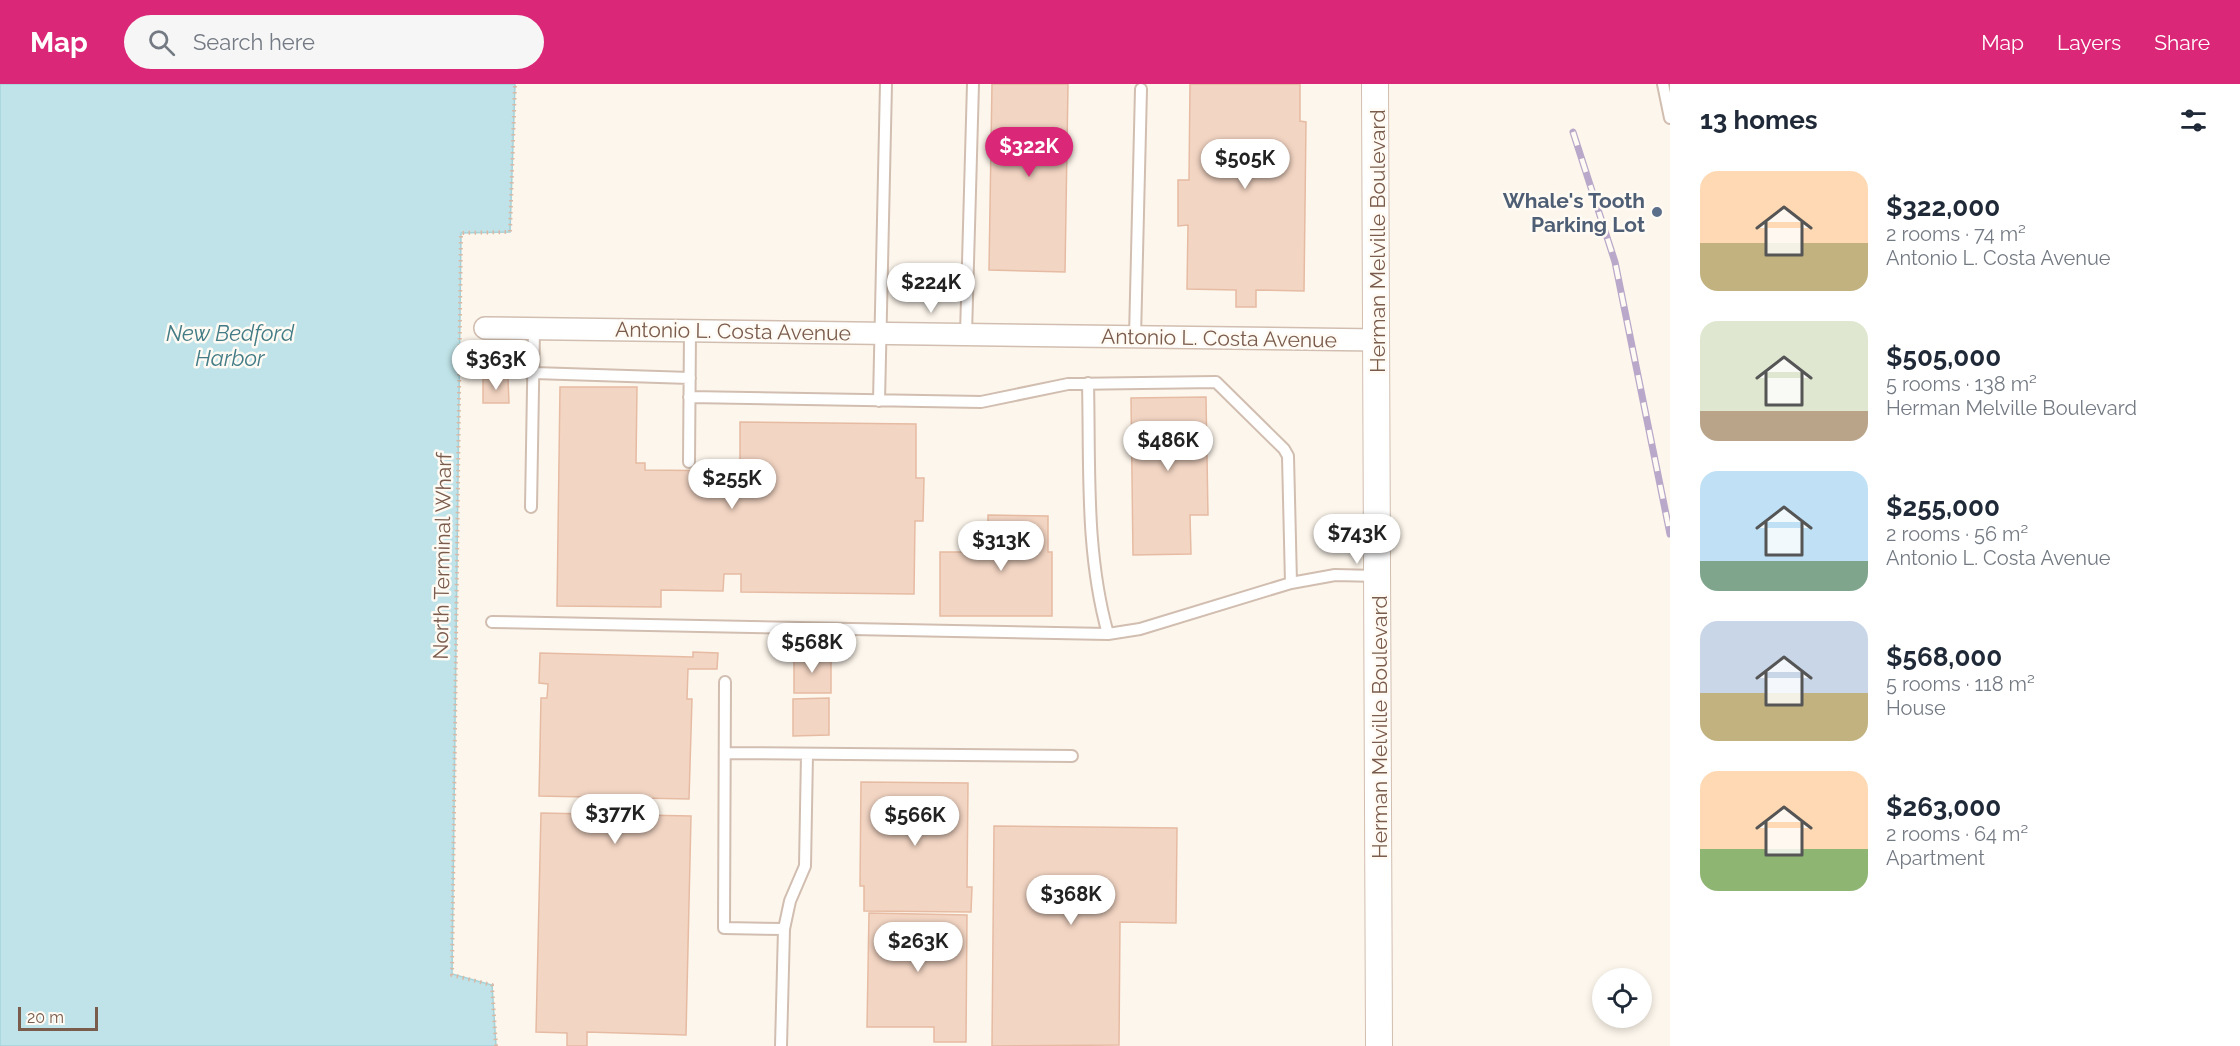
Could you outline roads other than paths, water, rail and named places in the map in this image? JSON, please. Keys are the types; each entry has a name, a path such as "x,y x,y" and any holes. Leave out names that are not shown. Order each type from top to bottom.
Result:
{"street":[{"name":"Herman Melville Boulevard","path":"1375,84 1379,576 1379,1046"},
{"name":"Antonio L. Costa Avenue","path":"485,328 1377,340"}],"lane":[{"path":"879,401 886,84"},
{"path":"966,334 973,84"},
{"path":"1663,84 1670,118"},
{"path":"1135,337 1142,89"},
{"path":"531,507 534,329"},
{"path":"689,462 690,331"},
{"path":"534,373 690,378"},
{"path":"689,398 981,402 1088,383 1208,381 1224,387 1288,456 1291,583"},
{"path":"1088,383 1092,551 1097,589 1108,634"},
{"path":"492,622 1108,634 1140,629 1291,583 1335,575 1379,576"},
{"path":"725,682 724,928 784,929"},
{"path":"725,753 1072,756"},
{"path":"782,1046 784,929 790,901 805,866 807,754"}],"water":[{"name":"New Bedford Harbor","path":"0,84 515,84 510,232 461,233 452,974 492,985 496,1046 0,1046"}],"railway":[{"path":"1573,132 1615,262 1670,534"}],"place":[{"name":"Whale's Tooth Parking Lot","path":"1657,212"}]}
